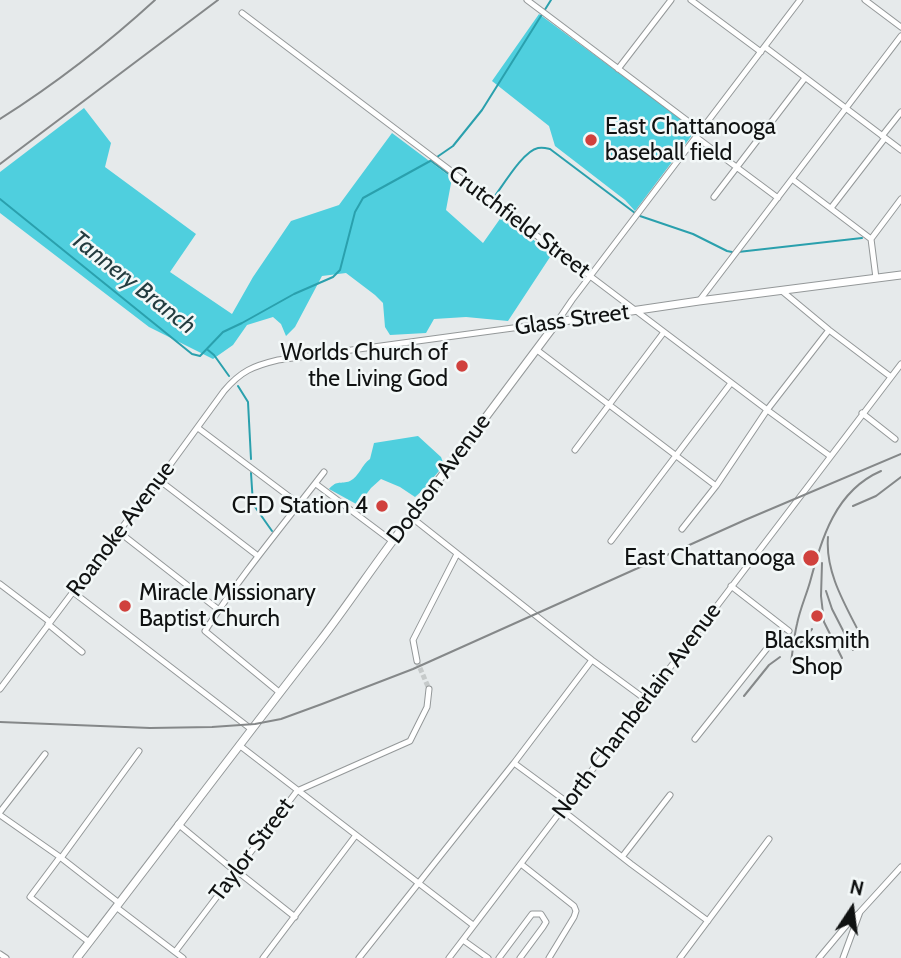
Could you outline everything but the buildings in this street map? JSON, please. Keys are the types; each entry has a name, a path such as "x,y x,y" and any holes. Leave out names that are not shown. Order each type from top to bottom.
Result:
{"main road":[{"name":"Glass Street","path":"557,322 901,275"},
{"name":"Dodson Avenue","path":"77,958 321,639 557,322"}],"street":[{"path":"527,0 618,69 778,198"},
{"path":"618,69 671,0"},
{"path":"691,0 806,78 898,148 901,139"},
{"name":"Dodson Avenue","path":"557,322 800,0"},
{"path":"865,0 901,27"},
{"name":"Crutchfield Street","path":"243,13 830,456"},
{"path":"699,301 901,36"},
{"path":"714,197 806,78"},
{"path":"831,208 901,112"},
{"path":"792,180 871,239"},
{"path":"876,278 871,239 901,199"},
{"path":"782,291 891,377"},
{"name":"Glass Street","path":"244,372 278,360 557,322"},
{"path":"682,529 767,410 830,330"},
{"path":"575,450 664,332"},
{"path":"537,350 716,485"},
{"name":"North Chamberlain Avenue","path":"449,958 901,364"},
{"name":"Roanoke Avenue","path":"0,688 230,385 244,372"},
{"path":"611,541 731,383"},
{"path":"862,413 895,439"},
{"path":"198,428 299,504"},
{"path":"279,692 205,631 258,556 324,472"},
{"path":"159,480 258,556"},
{"path":"316,484 392,541"},
{"path":"411,517 645,699"},
{"path":"119,532 219,610"},
{"path":"417,661 413,640 457,554"},
{"path":"0,584 82,652"},
{"path":"695,739 786,629 731,586"},
{"path":"73,592 251,729"},
{"path":"359,958 592,660"},
{"name":"Taylor Street","path":"175,952 297,791 410,741 427,708 429,690"},
{"path":"239,745 473,925"},
{"path":"89,942 30,897 139,751"},
{"path":"45,754 0,813 183,958"},
{"path":"514,763 567,802"},
{"path":"622,858 670,795"},
{"path":"562,810 708,921"},
{"path":"178,824 295,917"},
{"path":"263,958 356,835"},
{"path":"680,958 769,839"},
{"path":"520,864 574,905 576,911 549,958"},
{"path":"819,958 901,867"},
{"path":"843,958 860,912"},
{"path":"499,958 532,915 541,914 546,922 520,958"},
{"path":"463,940 488,958"},
{"path":"0,954 6,958"}],"shaded area":[{"path":"539,14 696,130 635,211 625,200 555,146 549,126 492,81"},
{"path":"84,108 111,143 105,167 196,234 170,272 232,314 291,221 339,205 392,133 452,178 446,210 483,243 502,216 552,254 508,321 466,317 434,319 426,333 390,335 385,327 383,303 375,295 346,273 322,276 295,327 286,336 281,324 273,317 247,325 233,345 213,359 149,327 0,213 0,172"},
{"path":"418,436 441,457 444,465 415,497 381,479 358,505 329,489 335,484 356,477 370,459 374,443"}],"waterway":[{"name":"Tannery Branch","path":"437,157 453,146 482,110 551,0"},
{"path":"431,161 489,204 525,156 538,148 550,149 635,213"},
{"name":"Tannery Branch","path":"0,199 192,354 200,356 223,332 294,294 333,277 340,270 355,212 363,198 432,160"},
{"path":"640,216 693,234 732,252"},
{"path":"738,252 862,238"},
{"path":"208,350 229,376"},
{"path":"238,386 248,402 251,459"},
{"path":"251,473 253,504 272,531"}],"tunnel":[{"path":"417,661 429,689"}],"railway":[{"path":"0,119 80,63 155,0"},
{"path":"0,164 218,0"},
{"path":"0,722 150,728 212,727 281,719 413,669 745,520 901,454"},
{"path":"791,662 800,613 820,549 833,518 852,491 881,471"},
{"path":"853,506 876,496 901,477"},
{"path":"828,537 833,576 862,638"},
{"path":"822,563 821,596 824,622 842,658"},
{"path":"826,591 853,650"},
{"path":"798,646 812,629"},
{"path":"744,696 769,665 780,657"}],"place":[{"name":"East Chattanooga baseball field","path":"591,140"},
{"name":"Worlds Church of the Living God","path":"462,366"},
{"name":"CFD Station 4","path":"382,506"},
{"name":"East Chattanooga","path":"811,558"},
{"name":"Miracle Missionary Baptist Church","path":"125,606"},
{"name":"Blacksmith Shop","path":"817,616"}]}
